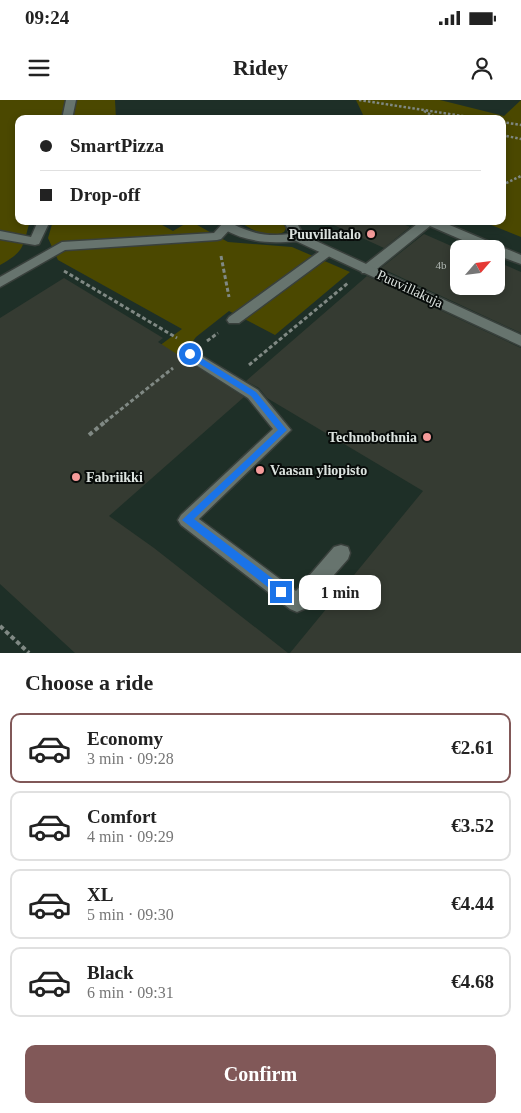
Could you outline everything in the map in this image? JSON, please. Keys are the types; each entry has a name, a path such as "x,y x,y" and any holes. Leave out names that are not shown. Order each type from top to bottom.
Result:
{"street":[{"path":"68,115 71,100"},
{"path":"0,236 35,241 42,225"},
{"path":"0,283 62,246 217,236 225,225"},
{"path":"230,225 247,237 271,240 298,238 292,225"},
{"path":"367,270 424,225"},
{"path":"438,225 474,240"},
{"name":"Puuvillakuja","path":"298,238 521,341"},
{"path":"234,320 327,252"},
{"path":"505,253 521,260"},
{"path":"190,354 254,394 283,430 187,520 297,604 341,553"}],"path":[{"path":"359,100 457,115"},
{"path":"419,109 431,115"},
{"path":"506,123 521,125"},
{"path":"506,136 521,138"},
{"path":"506,183 521,176"},
{"path":"190,354 234,320 217,236"},
{"path":"43,258 178,338"},
{"path":"231,379 353,279 367,270"},
{"path":"89,434 164,374"},
{"path":"0,626 29,653"}],"shaded area":[{"name":"Vaasan yliopisto","path":"0,100 521,100 521,653 0,653"},
{"path":"0,100 115,100 116,115 15,115 15,225 29,225 21,248 14,256 0,265"},
{"path":"356,100 440,100 500,115 363,115"},
{"path":"521,100 521,237 491,225 506,225 505,115"},
{"path":"52,225 162,225 173,231 183,225 197,225 228,242 292,247 350,272 275,335 229,311 196,337 184,353 93,425 73,410 182,329 58,260 48,238"},
{"path":"245,225 284,225 286,228 284,232 272,235"}],"building":[{"name":"Puuvillatalo","path":"334,225 405,225 410,227 384,248"},
{"path":"424,234 450,245 450,295 505,295 505,265 521,272 521,333 381,268"},
{"name":"Technobothnia","path":"367,276 521,348 521,653 290,653 423,491 267,398 259,388 246,381"},
{"name":"Fabriikki","path":"64,278 163,338 158,342 244,397 109,516 154,548 288,653 75,653 0,584 0,318"}],"place":[{"name":"Puuvillatalo","path":"371,234"},
{"name":"Technobothnia","path":"427,437"},
{"name":"Vaasan yliopisto","path":"260,470"},
{"name":"Fabriikki","path":"76,477"}],"route":[{"path":"190,354 254,394 283,430 187,520 281,592"}]}
